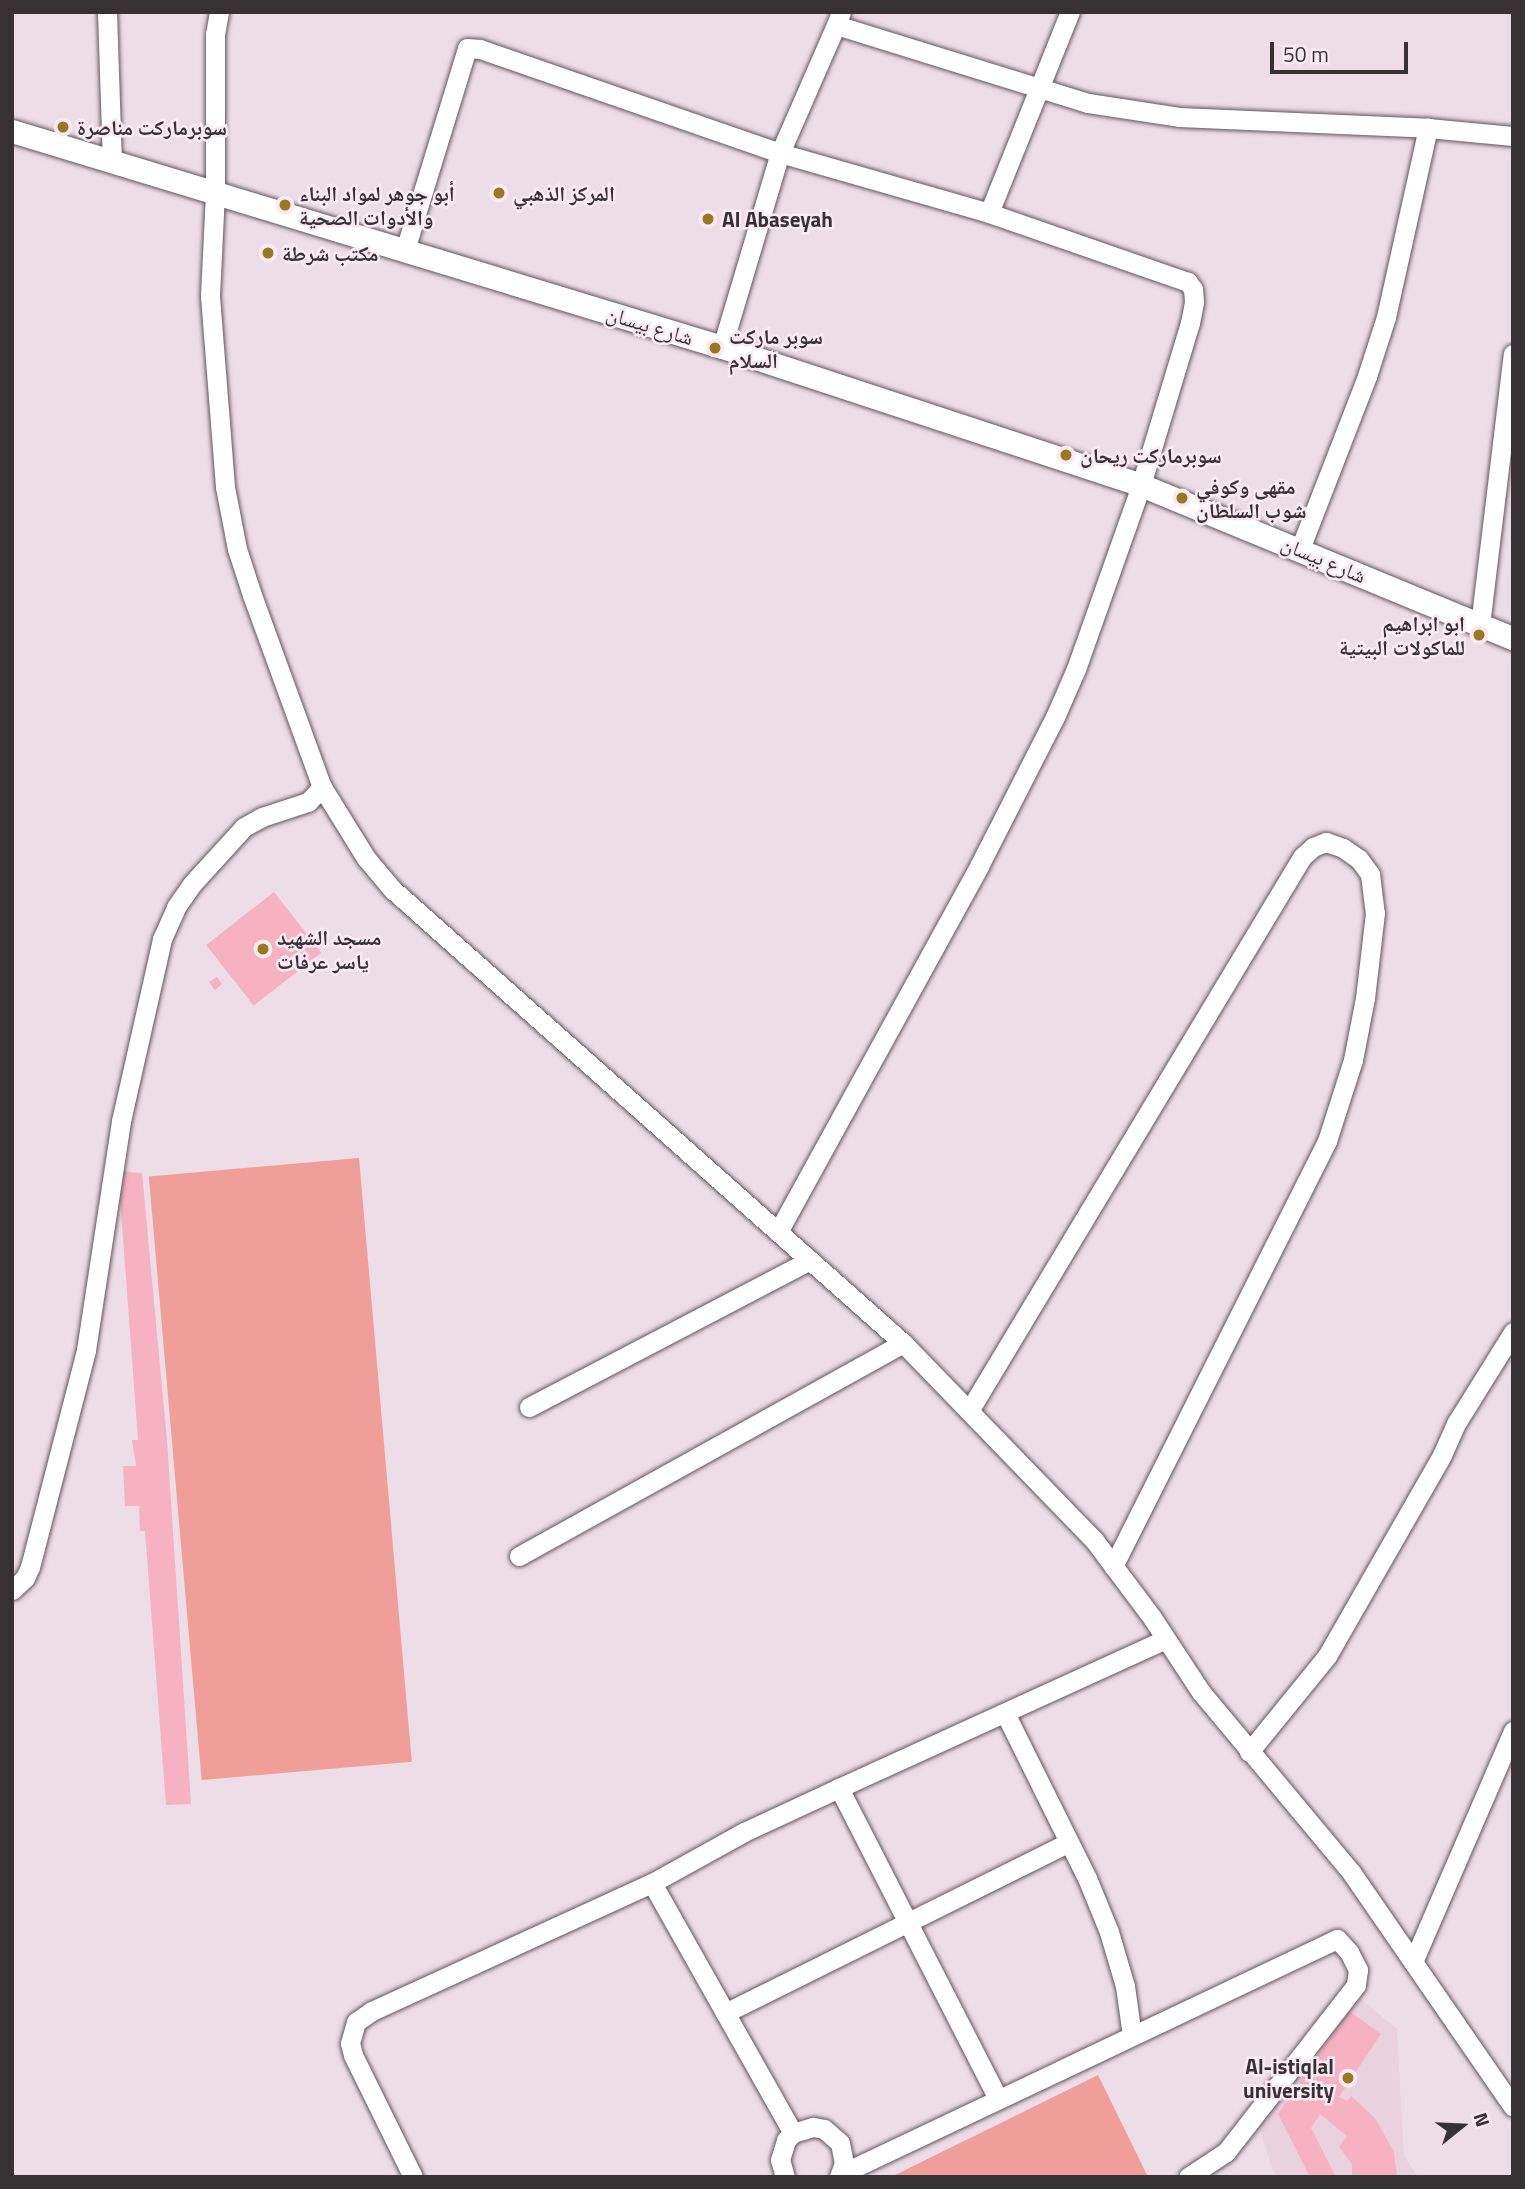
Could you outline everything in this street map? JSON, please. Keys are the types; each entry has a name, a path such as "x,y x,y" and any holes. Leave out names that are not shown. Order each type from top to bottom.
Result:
{"street":[{"path":"107,12 112,161"},
{"path":"219,12 215,34 215,193 210,296 220,442 229,514 252,595 322,787 366,858 392,889 903,1343 1094,1540 1201,1692 1351,1872 1513,2107"},
{"path":"989,213 1070,12"},
{"path":"722,347 780,153 839,19 1088,103 1180,117 1428,128 1513,136"},
{"path":"405,250 467,48 480,49 780,153 989,213 1188,282 1193,289 1190,323 1141,485 1076,669 1055,717 979,866 778,1232"},
{"path":"1300,549 1386,317 1428,128"},
{"name":"شارع بيسان","path":"12,131 722,347 1141,485 1513,638"},
{"path":"1480,625 1513,354"},
{"path":"12,1590 25,1578 30,1567 86,1350 121,1121 162,939 176,907 192,884 244,827 262,817 308,802 322,787"},
{"path":"969,1411 1302,857 1313,847 1326,842 1343,848 1359,859 1370,874 1375,913 1365,998 1349,1072 1327,1141 1113,1566"},
{"path":"529,1407 810,1261"},
{"path":"1249,1752 1327,1656 1442,1455 1457,1422 1513,1332"},
{"path":"519,1556 903,1343"},
{"path":"413,2177 353,2054 350,2043 356,2022 372,2011 652,1883 744,1832 1166,1639"},
{"path":"1005,1713 1069,1842 1117,1954 1125,1986 1132,2036"},
{"path":"1413,1962 1513,1731"},
{"path":"839,1788 998,2099"},
{"path":"725,2013 1069,1842"},
{"path":"652,1883 793,2133"},
{"path":"840,2175 1337,1939 1349,1952 1358,1970 1356,1985 1226,2152 1188,2177"},
{"path":"785,2177 779,2160 781,2150 793,2133 813,2127 832,2134 844,2152 840,2175"}],"shaded area":[{"path":"359,1158 412,1762 202,1780 149,1176"},
{"name":"Al-istiqlal university","path":"1356,1995 1397,2029 1404,2156 1418,2177 1275,2177 1259,2127"},
{"path":"1098,2075 1148,2177 891,2177"}],"building":[{"name":"مسجد الشهيد ياسر عرفات","path":"274,892 321,953 254,1006 206,945"},
{"path":"217,977 222,984 215,990 209,982"},
{"path":"118,1171 142,1173 167,1441 191,1804 166,1805 145,1531 140,1531 139,1506 125,1506 123,1466 136,1466 132,1440 138,1440"},
{"path":"1349,2011 1381,2034 1339,2097 1348,2101 1351,2096 1375,2118 1394,2152 1397,2177 1352,2177 1352,2164 1339,2147 1347,2136 1320,2114 1311,2128 1336,2177 1310,2177 1278,2114"}],"place":[{"name":"سوبرماركت مناصرة","path":"63,127"},
{"name":"المركز الذهبي","path":"499,193"},
{"name":"أبو جوهر لمواد البناء والأدوات الصحية","path":"285,205"},
{"name":"Al Abaseyah","path":"708,219"},
{"name":"مكتب شرطة","path":"268,253"},
{"name":"سوبر ماركت السلام","path":"715,348"},
{"name":"سوبرماركت ريحان","path":"1066,455"},
{"name":"مقهى وكوفي شوب السلطان","path":"1182,498"},
{"name":"ابو ابراهيم للماكولات البيتية","path":"1479,635"},
{"name":"مسجد الشهيد ياسر عرفات","path":"263,949"},
{"name":"Al-istiqlal university","path":"1348,2078"}]}
